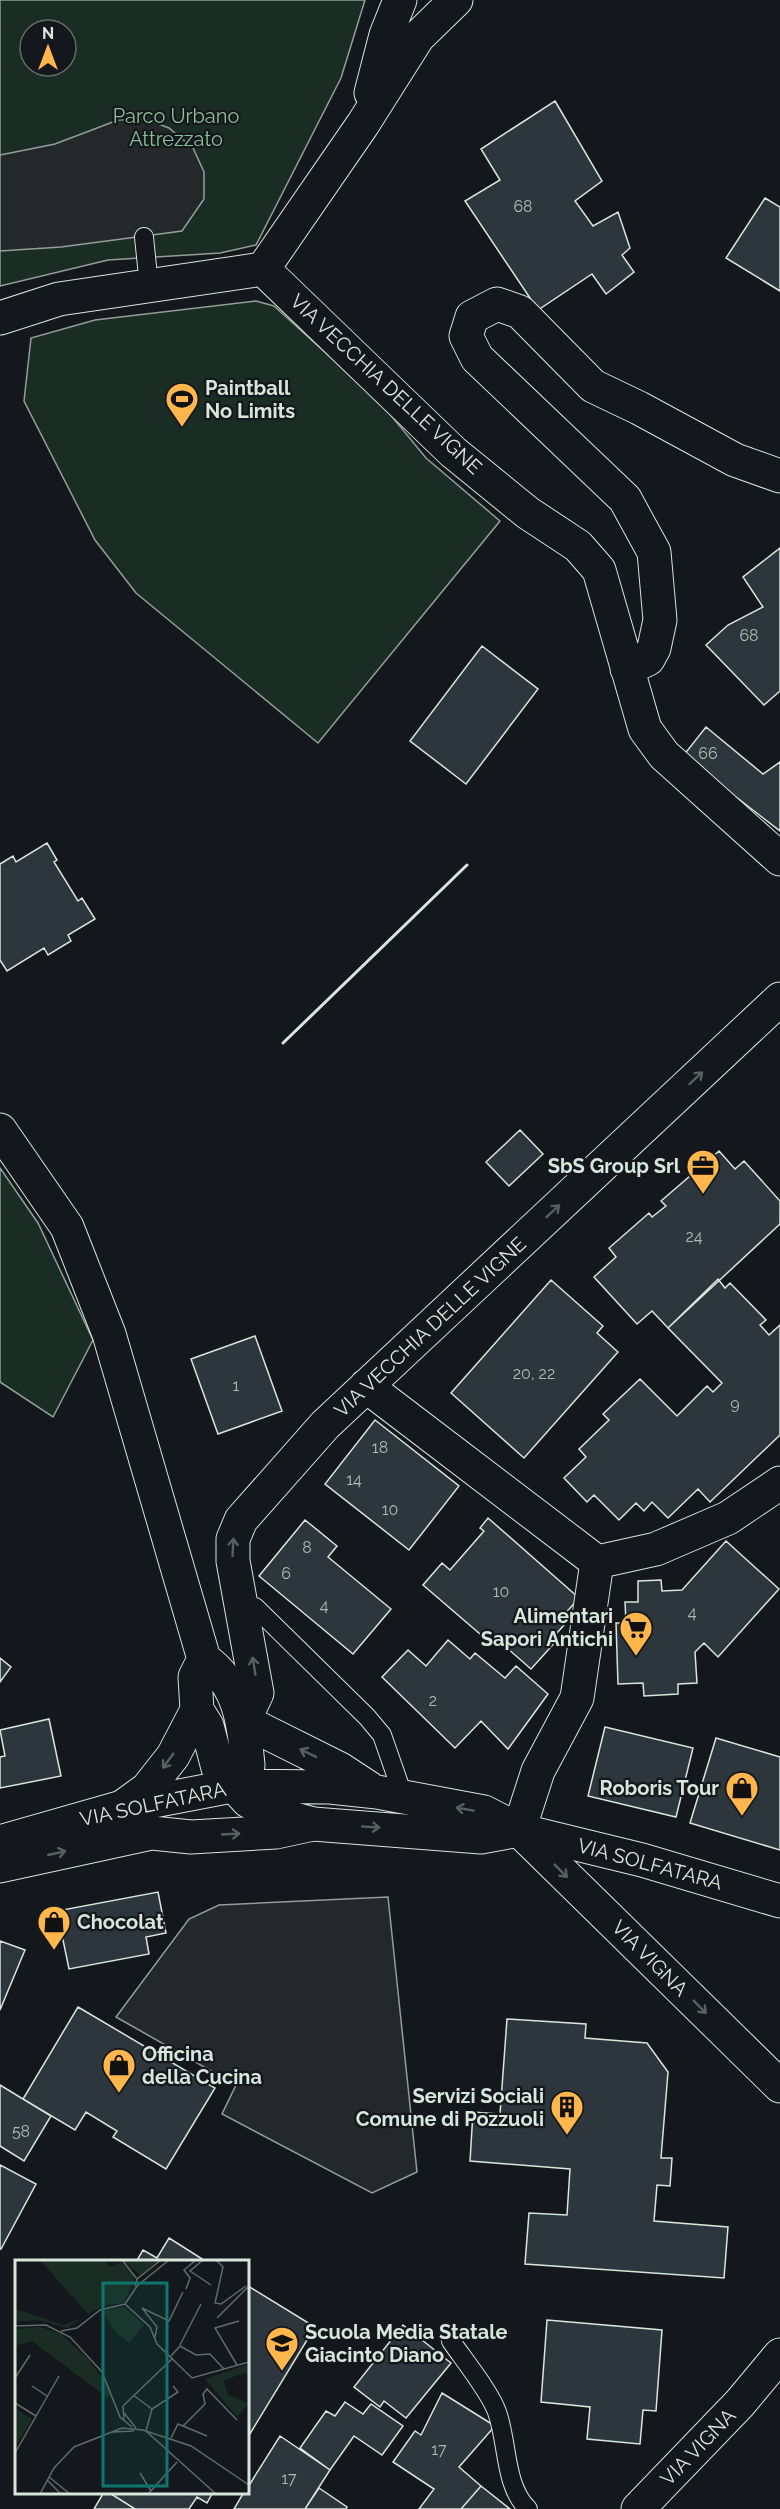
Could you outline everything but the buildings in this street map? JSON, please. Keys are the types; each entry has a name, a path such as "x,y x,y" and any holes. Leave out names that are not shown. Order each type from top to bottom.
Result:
{"street":[{"path":"363,124 386,35 400,0"},
{"path":"0,318 59,299 263,269 363,124 418,37 456,0"},
{"name":"VIA VECCHIA DELLE VIGNE","path":"263,269 453,452 528,513 578,546 599,570 645,729 664,755 780,859"},
{"path":"627,669 648,659 654,648 660,620 654,552 625,499 477,358 466,336 472,317 497,304 520,312 593,386 735,460 780,476"},
{"name":"VIA VECCHIA DELLE VIGNE","path":"244,1721 257,1693 233,1561 233,1539 241,1520 325,1425 780,999"},
{"path":"0,1130 67,1227 109,1334 204,1659 220,1671 244,1721 248,1765 220,1801 190,1821 152,1833"},
{"path":"366,1386 597,1562 656,1549 728,1518 780,1483"},
{"path":"519,1830 538,1771 577,1698 597,1562"},
{"path":"204,1659 195,1677 197,1710 207,1726 218,1768 248,1801 264,1809 313,1824"},
{"path":"122,1807 147,1789 173,1756 197,1710"},
{"path":"244,1721 391,1795"},
{"name":"VIA SOLFATARA","path":"0,1842 122,1807 232,1786 330,1787 391,1795 484,1812 519,1830 642,1860 780,1901"},
{"name":"VIA SOLFATARA","path":"0,1866 152,1833 191,1837 276,1832 313,1824 481,1837 519,1830"},
{"name":"VIA VIGNA","path":"519,1830 780,2086"},
{"name":"VIA VIGNA","path":"638,2509 740,2403 780,2355"}],"lane":[{"path":"144,237 149,286"},
{"path":"241,1604 255,1607 367,1717 382,1736 391,1795"},
{"path":"451,2341 497,2410 514,2485 521,2503 528,2509"}],"green space":[{"name":"Parco Urbano Attrezzato","path":"0,0 365,0 341,78 256,245 220,253 108,260 0,286"},
{"path":"256,301 274,306 380,402 426,458 500,521 318,743 136,593 95,540 24,401 31,338 95,320"},
{"path":"0,1168 38,1223 93,1340 53,1417 0,1382"}],"shaded area":[{"path":"145,119 169,128 193,148 204,172 204,199 182,231 61,247 0,251 0,155 55,144 118,120"},
{"path":"388,1897 417,2172 372,2193 222,2114 236,2085 116,2017 189,1919 219,1905"}],"wall":[{"path":"283,1043 467,865"}],"place":[{"name":"Paintball No Limits","path":"182,428"},
{"name":"SbS Group Srl","path":"703,1195"},
{"name":"Alimentari Sapori Antichi","path":"636,1657"},
{"name":"Roboris Tour","path":"742,1817"},
{"name":"Chocolat","path":"54,1951"},
{"name":"Officina della Cucina","path":"119,2094"},
{"name":"Servizi Sociali Comune di Pozzuoli","path":"567,2136"},
{"name":"Scuola Media Statale Giacinto Diano","path":"282,2372"}]}
